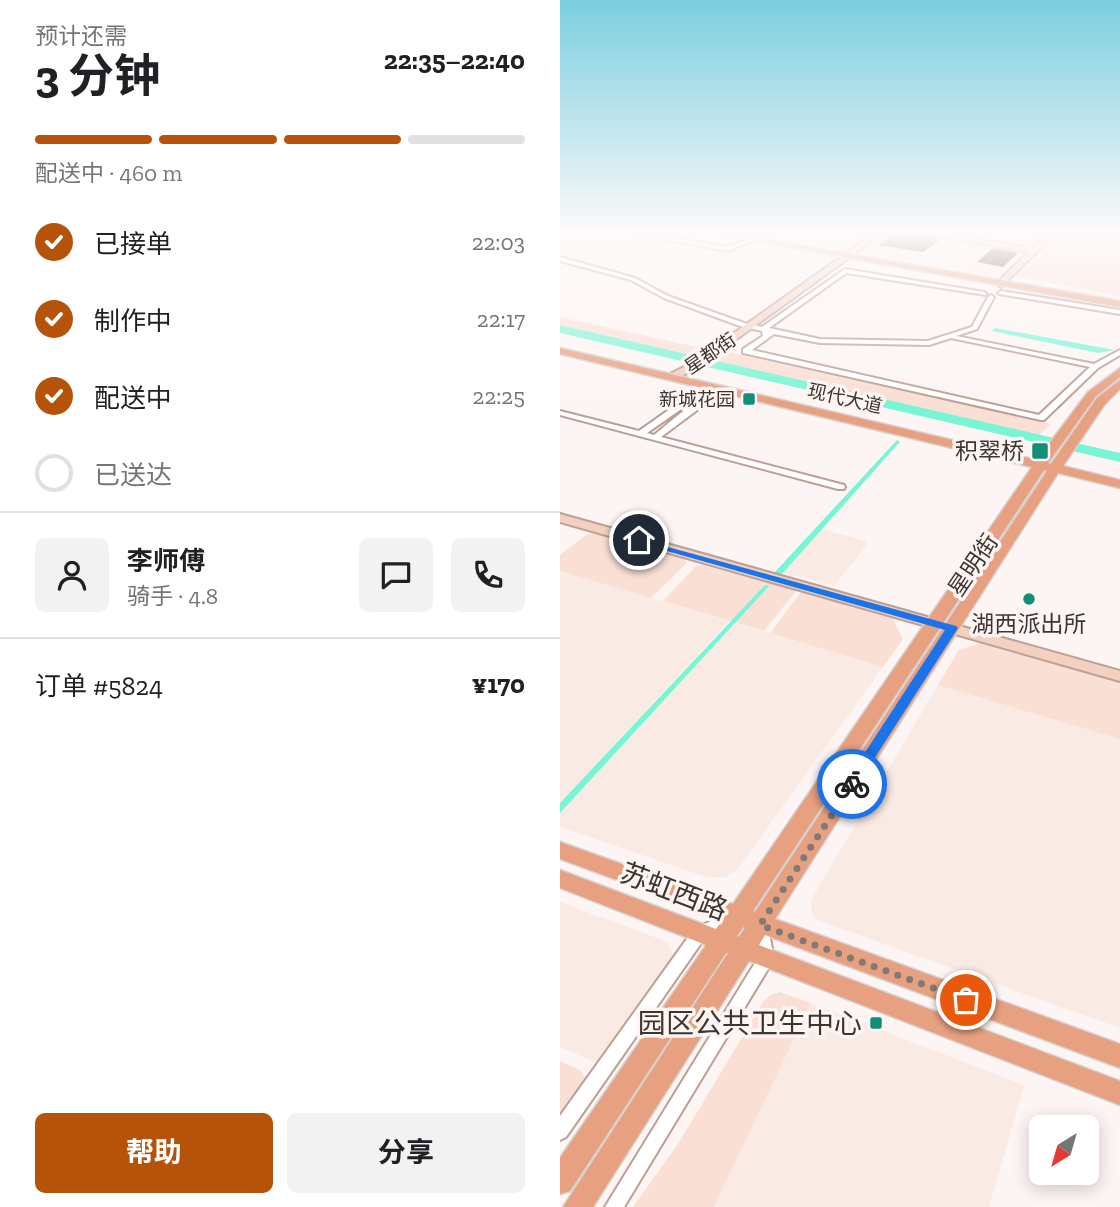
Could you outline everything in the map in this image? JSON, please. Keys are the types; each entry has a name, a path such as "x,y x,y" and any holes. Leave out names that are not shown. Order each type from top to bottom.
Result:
{"main road":[{"name":"星都街","path":"689,366 796,290"},
{"path":"1019,290 1120,302"},
{"name":"现代大道","path":"560,342 689,366 1057,454 1120,474"},
{"name":"现代大道","path":"560,351 689,366"},
{"name":"星明街","path":"577,1207 755,954 760,925 943,626 1057,454 1088,397 1120,370"},
{"name":"星明街","path":"1057,454 1101,401 1120,383"},
{"name":"现代大道","path":"1057,454 1120,484"},
{"path":"560,518 1120,676"},
{"name":"星明街","path":"560,1181 709,937 735,916 943,626"},
{"name":"苏虹西路","path":"560,850 1120,1056"},
{"name":"苏虹西路","path":"560,879 1120,1093"}],"street":[{"path":"654,290 767,333 872,345 929,344 976,327 984,304 997,290"},
{"path":"821,290 767,333 746,351 747,353 1041,418 1095,366 1120,352"},
{"path":"1011,290 1120,312"},
{"path":"953,337 1095,366"},
{"path":"641,434 694,396 695,387"},
{"path":"655,438 705,400 722,394"},
{"path":"560,413 841,487"},
{"path":"560,1131 709,937"},
{"path":"614,1207 755,954"}],"shaded area":[{"path":"1091,290 1120,290 1120,296"},
{"path":"560,317 697,347 687,354 560,325"},
{"path":"560,325 1120,453 1120,462 560,333"},
{"path":"995,328 1115,350 1098,353 992,331"},
{"path":"728,352 1051,424 1039,435 715,361"},
{"path":"897,440 900,442 782,574 774,573"},
{"path":"822,529 865,541 867,545 834,586 782,572"},
{"path":"594,533 683,558 687,563 651,598 560,571 560,555 586,535"},
{"path":"703,565 796,591 764,631 663,601 696,566"},
{"path":"560,571 729,621 560,803"},
{"path":"765,585 769,586 560,813 560,803"},
{"path":"801,592 893,619 903,639 883,667 770,633"},
{"path":"735,623 883,667 737,870 725,877 706,877 560,827 560,813"},
{"path":"980,643 1120,680 1120,739 938,685 959,650"},
{"path":"938,685 1120,739 1120,1028 817,920 812,914 811,900"},
{"path":"560,902 668,942 673,956 599,1064 560,1047"},
{"path":"780,992 811,1003 714,1207 633,1207 680,1141 763,1002 770,995"},
{"path":"811,1003 1024,1085 989,1207 714,1207"},
{"path":"560,1061 580,1070 586,1079 560,1120"}],"way so far":[{"path":"852,784 760,925 966,1000"}],"place":[{"name":"新城花园","path":"749,399"},
{"name":"积翠桥","path":"1040,451"},
{"name":"湖西派出所","path":"1029,599"},
{"name":"园区公共卫生中心","path":"876,1023"}],"route":[{"path":"639,540 952,628 852,784"}]}
